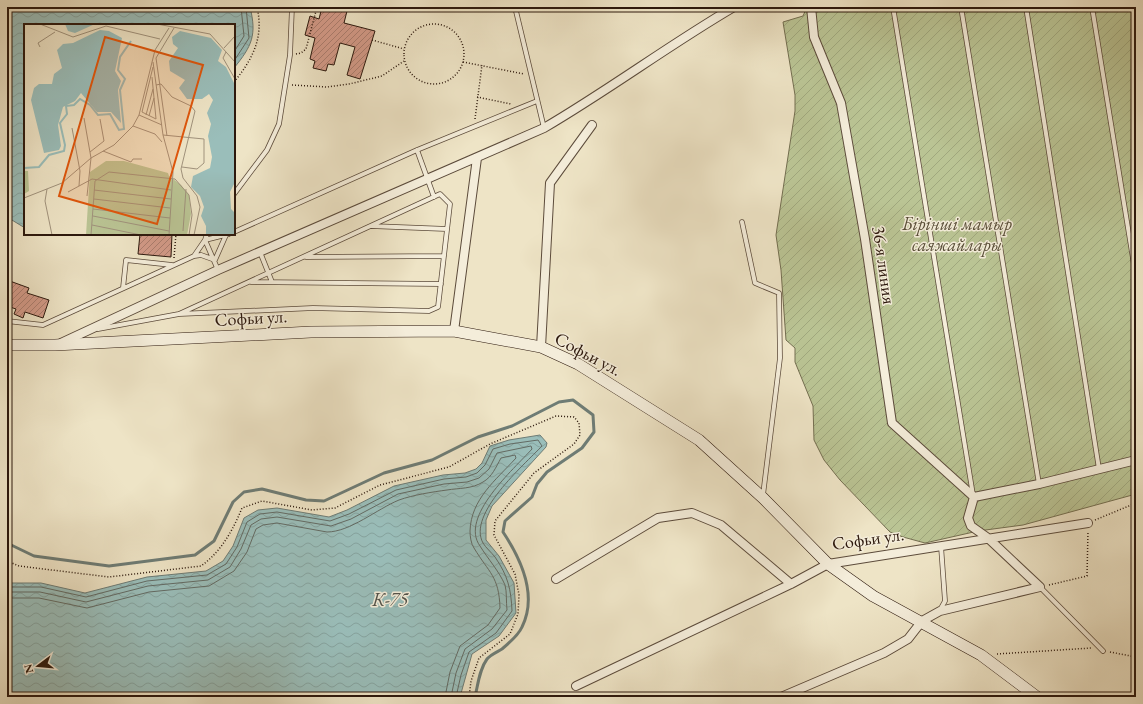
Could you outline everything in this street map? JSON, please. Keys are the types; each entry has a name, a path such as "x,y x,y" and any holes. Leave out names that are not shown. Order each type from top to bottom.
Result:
{"street":[{"path":"55,345 218,270 544,128 693,31 734,7"},
{"name":"36-я линия","path":"811,7 814,37 841,103 865,239 892,423 974,497"},
{"path":"541,347 550,183 592,125"},
{"path":"454,331 477,158"},
{"name":"Софьи ул.","path":"7,345 55,345 311,332 454,331 541,347 578,364 699,440 763,498 828,564 1088,522"},
{"path":"1040,587 988,538 970,526 968,518 974,497 1039,484 1136,460"},
{"path":"556,579 658,518 692,513 721,525 791,584"},
{"path":"576,686 791,584 828,564 873,596 922,621 981,655 1037,697"},
{"path":"781,697 884,653 908,639 922,621 940,612 1040,587"}],"lane":[{"path":"235,193 273,140 279,124 290,54 292,7"},
{"path":"515,7 544,128"},
{"path":"893,7 974,497"},
{"path":"961,7 1039,484"},
{"path":"1026,7 1099,468"},
{"path":"1092,7 1136,277"},
{"path":"235,232 417,150 537,101"},
{"path":"417,150 434,196"},
{"path":"90,330 180,314 313,308 429,311 438,307 450,204 440,194 434,196 180,314"},
{"path":"742,222 755,283 778,293 780,358 763,498"},
{"path":"371,226 447,229"},
{"path":"194,256 207,235"},
{"path":"205,240 228,235"},
{"path":"215,260 228,235"},
{"path":"205,240 215,260 218,270"},
{"path":"260,252 272,282"},
{"path":"7,321 43,325 194,256 201,255 215,260"},
{"path":"304,257 444,256"},
{"path":"123,288 126,260 173,265"},
{"path":"250,282 441,284"},
{"path":"940,612 945,601 941,546"},
{"path":"1040,587 1103,651"}],"path":[{"path":"235,80 259,40 260,30 257,7"},
{"path":"290,54 301,53 306,49 317,7"},
{"path":"440,24 453,31 462,42 464,52 463,62 459,72 452,79 442,83 432,85 413,77 404,61 404,49 407,39 421,26 440,24"},
{"path":"372,40 404,49"},
{"path":"286,85 327,87 349,84 382,76 404,61"},
{"path":"463,62 532,75"},
{"path":"474,128 482,66"},
{"path":"478,97 522,107"},
{"path":"173,265 176,235"},
{"path":"7,562 27,567 109,577 202,566 214,557 236,523 242,508 262,501 312,510 335,508 380,486 449,467 490,444 556,416 574,417 580,423 580,435 574,444 534,473 495,521 494,535 516,574 519,595 518,614 510,634 479,658 471,681 469,697"},
{"path":"1040,587 1087,576 1088,522 1136,503"},
{"path":"981,655 1091,648 1136,658"}],"green space":[{"name":"Бірінші мамыр саяжайлары","path":"807,7 1136,7 1136,494 1023,525 978,531 925,543 890,532 840,480 824,460 814,440 813,406 795,362 795,348 786,340 781,270 776,235 795,111 795,95 783,22 803,16"}],"water":[{"path":"7,7 250,7 253,33 249,46 235,67 235,24 24,24 24,227 7,217"},
{"name":"К-75","path":"540,435 547,443 546,447 492,506 486,520 486,540 499,556 514,583 516,613 499,636 472,654 460,697 7,697 7,583 41,583 85,593 147,577 206,571 223,561 233,546 244,518 258,510 277,508 329,517 347,510 394,486 443,475 465,473 476,469 482,463 490,446 509,440"}],"building":[{"path":"322,7 348,7 344,23 375,31 360,79 347,75 355,47 340,43 334,65 328,64 326,71 313,68 315,61 310,59 315,38 305,35 310,16 319,19"},
{"path":"140,235 172,235 171,257 138,254"},
{"path":"7,280 29,288 27,293 49,300 43,318 25,312 23,318 14,314 16,309 7,306"}],"waterway":[{"path":"7,543 34,556 109,566 195,555 214,541 233,502 244,492 262,489 306,500 324,501 384,473 432,460 478,437 512,426 559,402 573,400 593,415 594,432 582,448 547,472 537,484 532,497 505,521 503,532 521,565 528,590 527,615 521,630 516,636 484,663 480,673 475,697"}]}
